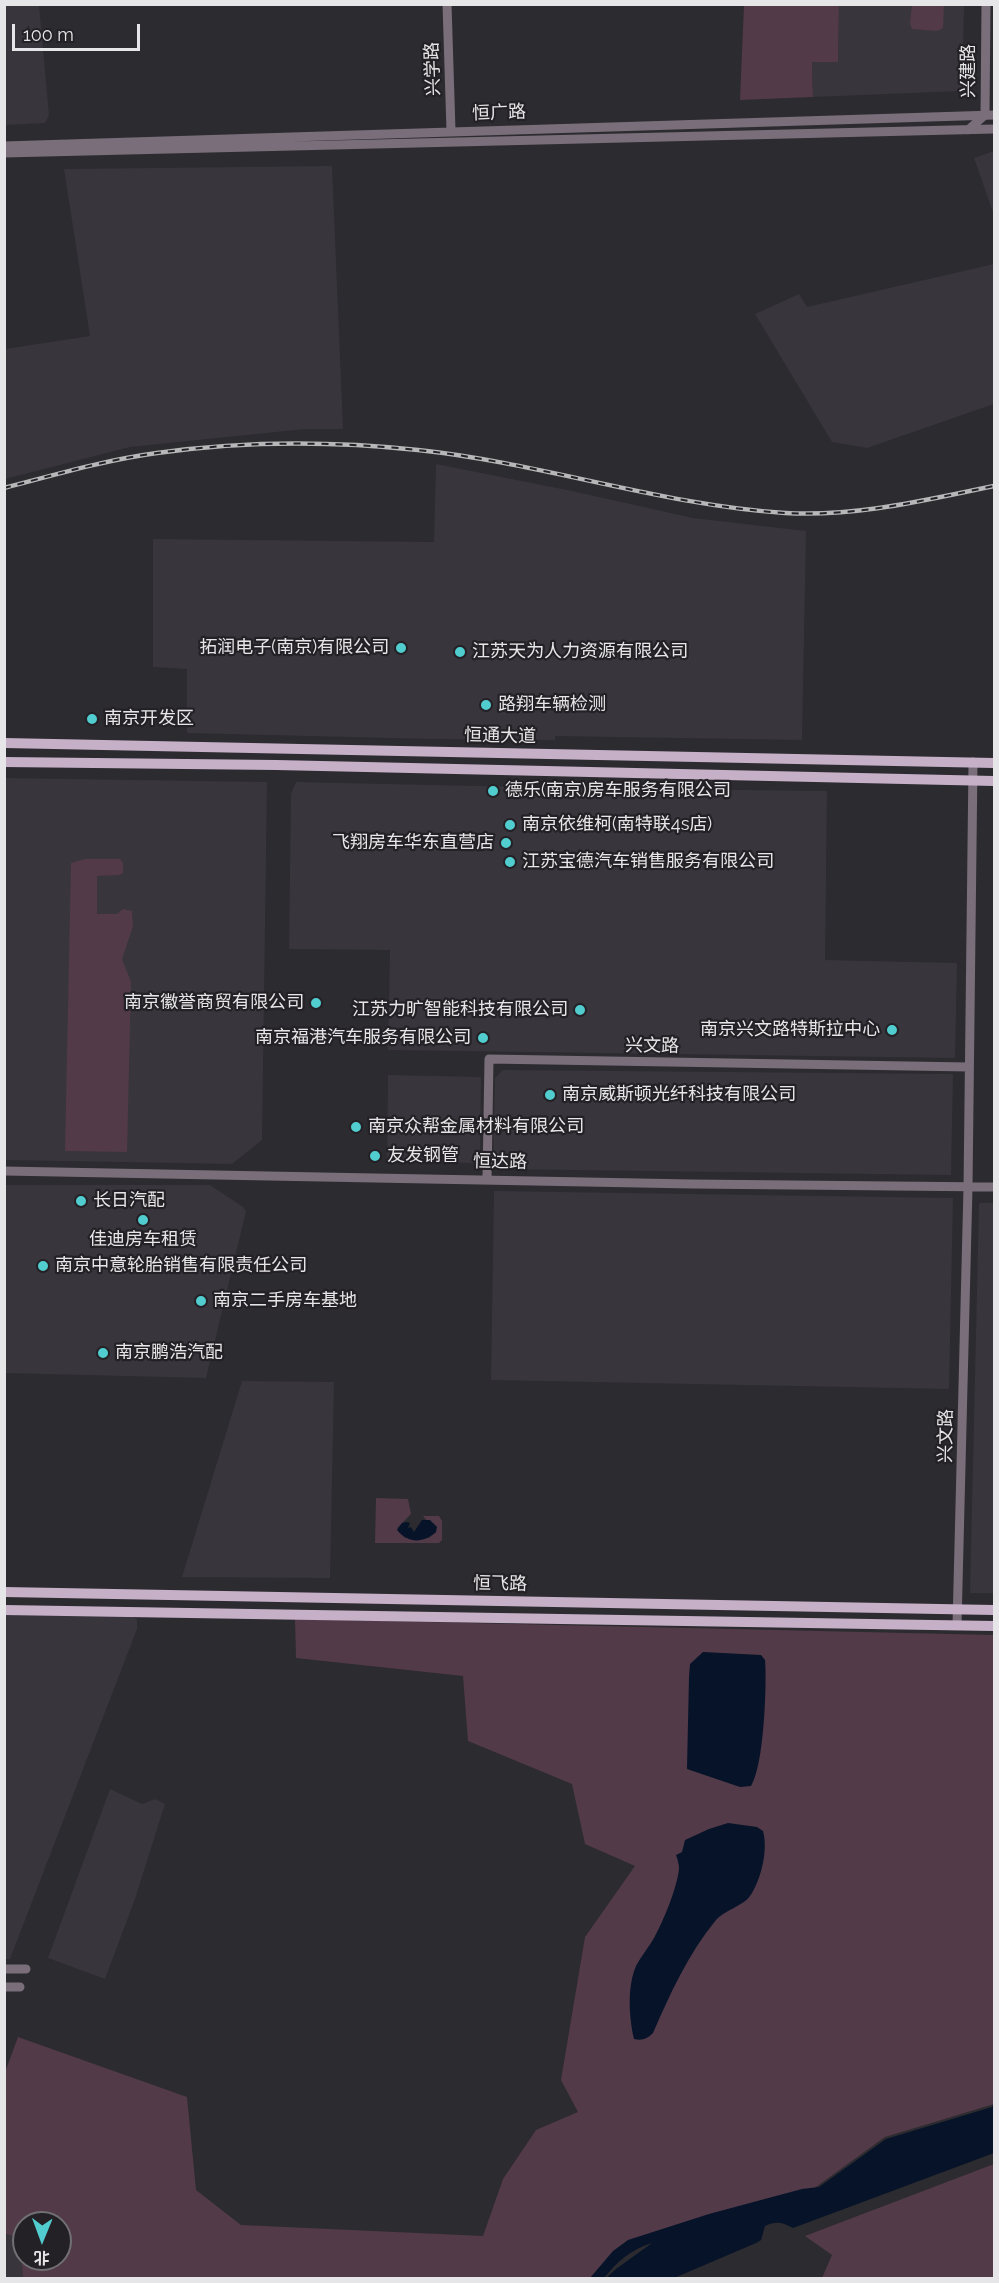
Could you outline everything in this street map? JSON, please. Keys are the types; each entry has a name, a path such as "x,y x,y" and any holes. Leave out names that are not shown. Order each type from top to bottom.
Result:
{"main road":[{"name":"恒通大道","path":"4,743 994,763"},
{"name":"恒通大道","path":"4,762 276,765 994,781"},
{"name":"恒飞路","path":"4,1592 994,1610"},
{"name":"恒飞路","path":"4,1610 994,1626"}],"street":[{"name":"兴学路","path":"447,4 452,131"},
{"name":"兴建路","path":"968,130 990,115 986,4"},
{"name":"恒广路","path":"4,146 990,115"},
{"name":"恒广路","path":"4,153 994,129"},
{"name":"兴文路","path":"957,1625 968,1187 973,762"},
{"name":"兴文路","path":"487,1179 489,1059 969,1067"},
{"name":"恒达路","path":"4,1171 692,1184 994,1187"},
{"path":"4,1969 26,1969"},
{"path":"4,1986 20,1987"}],"shaded area":[{"path":"4,5 39,5 49,115 45,123 5,125"},
{"path":"744,5 839,5 838,62 812,62 813,97 740,100"},
{"path":"839,5 964,5 962,91 813,97 812,62 838,62"},
{"path":"912,5 944,5 943,28 937,31 912,29 910,23"},
{"path":"994,151 994,215 974,158"},
{"path":"332,166 343,429 305,429 130,447 5,479 5,349 90,336 64,169"},
{"path":"994,264 994,404 867,448 832,442 755,314 799,294 807,307"},
{"path":"436,464 693,518 806,531 802,740 555,736 555,740 432,739 187,733 187,669 153,667 153,539 434,542"},
{"path":"4,778 267,782 262,1140 232,1164 5,1160"},
{"path":"296,782 827,791 825,960 957,963 955,1058 388,1050 390,950 289,949 291,794"},
{"path":"85,859 120,859 123,863 123,873 119,875 97,876 97,914 117,914 123,909 132,911 133,926 122,959 131,982 127,1152 65,1151 71,863"},
{"path":"503,1070 953,1074 951,1175 498,1169 493,1161 495,1078"},
{"path":"388,1075 481,1077 480,1155 476,1163 387,1162"},
{"path":"5,1185 210,1185 243,1207 246,1211 206,1378 5,1373"},
{"path":"494,1191 953,1198 949,1389 491,1380"},
{"path":"979,1203 994,1203 994,1593 970,1593"},
{"path":"242,1381 334,1382 330,1578 182,1577"},
{"path":"376,1498 408,1499 411,1514 397,1528 405,1538 429,1538 436,1532 423,1516 439,1516 442,1521 442,1540 439,1543 375,1543"},
{"path":"5,1614 129,1616 137,1619 137,1629 10,1959 5,1959"},
{"path":"295,1619 994,1635 994,2104 885,2137 809,2192 624,2247 592,2278 23,2278 22,2271 72,2271 72,2211 12,2211 12,2235 5,2234 4,2075 18,2037 187,2097 196,2190 241,2225 483,2236 503,2179 536,2130 578,2112 561,2080 585,1937 635,1866 585,1844 572,1784 468,1741 463,1676 296,1658"},
{"path":"110,1789 142,1804 155,1799 165,1804 135,1899 105,1979 48,1958"},
{"path":"994,2164 994,2278 822,2278 832,2255 805,2236"},
{"path":"5,2234 12,2235 12,2271 22,2271 23,2278 5,2278"}],"water":[{"path":"422,1520 430,1520 437,1527 436,1532 421,1540 411,1540 397,1530 402,1523 407,1522 410,1523 408,1528 411,1527 414,1532"},
{"path":"703,1652 761,1655 765,1660 762,1744 751,1786 740,1787 687,1769 690,1664"},
{"path":"728,1823 757,1827 763,1831 764,1854 756,1886 749,1897 720,1916 706,1933 680,1975 653,2033 644,2039 634,2039 630,2002 633,1974 658,1931 676,1886 679,1869 676,1855 682,1852 685,1840"},
{"path":"994,2102 994,2153 793,2228 786,2224 769,2224 765,2226 761,2240 756,2243 674,2278 606,2278 652,2243 625,2257 604,2278 590,2278 613,2251 628,2240 709,2214 802,2189 819,2187 886,2139 992,2107"}],"railway":[{"path":"4,488 80,468 138,456 255,444 353,445 418,450 510,464 693,502 785,513 812,514 865,510 994,486"}],"place":[{"name":"拓润电子(南京)有限公司","path":"401,648"},
{"name":"江苏天为人力资源有限公司","path":"460,652"},
{"name":"路翔车辆检测","path":"486,705"},
{"name":"南京开发区","path":"92,719"},
{"name":"德乐(南京)房车服务有限公司","path":"493,791"},
{"name":"南京依维柯(南特联4s店)","path":"510,825"},
{"name":"飞翔房车华东直营店","path":"506,843"},
{"name":"江苏宝德汽车销售服务有限公司","path":"510,862"},
{"name":"南京徽誉商贸有限公司","path":"316,1003"},
{"name":"江苏力旷智能科技有限公司","path":"580,1010"},
{"name":"南京兴文路特斯拉中心","path":"892,1030"},
{"name":"南京福港汽车服务有限公司","path":"483,1038"},
{"name":"南京威斯顿光纤科技有限公司","path":"550,1095"},
{"name":"南京众帮金属材料有限公司","path":"356,1127"},
{"name":"友发钢管","path":"375,1156"},
{"name":"长日汽配","path":"81,1201"},
{"name":"佳迪房车租赁","path":"143,1220"},
{"name":"南京中意轮胎销售有限责任公司","path":"43,1266"},
{"name":"南京二手房车基地","path":"201,1301"},
{"name":"南京鹏浩汽配","path":"103,1353"}]}
